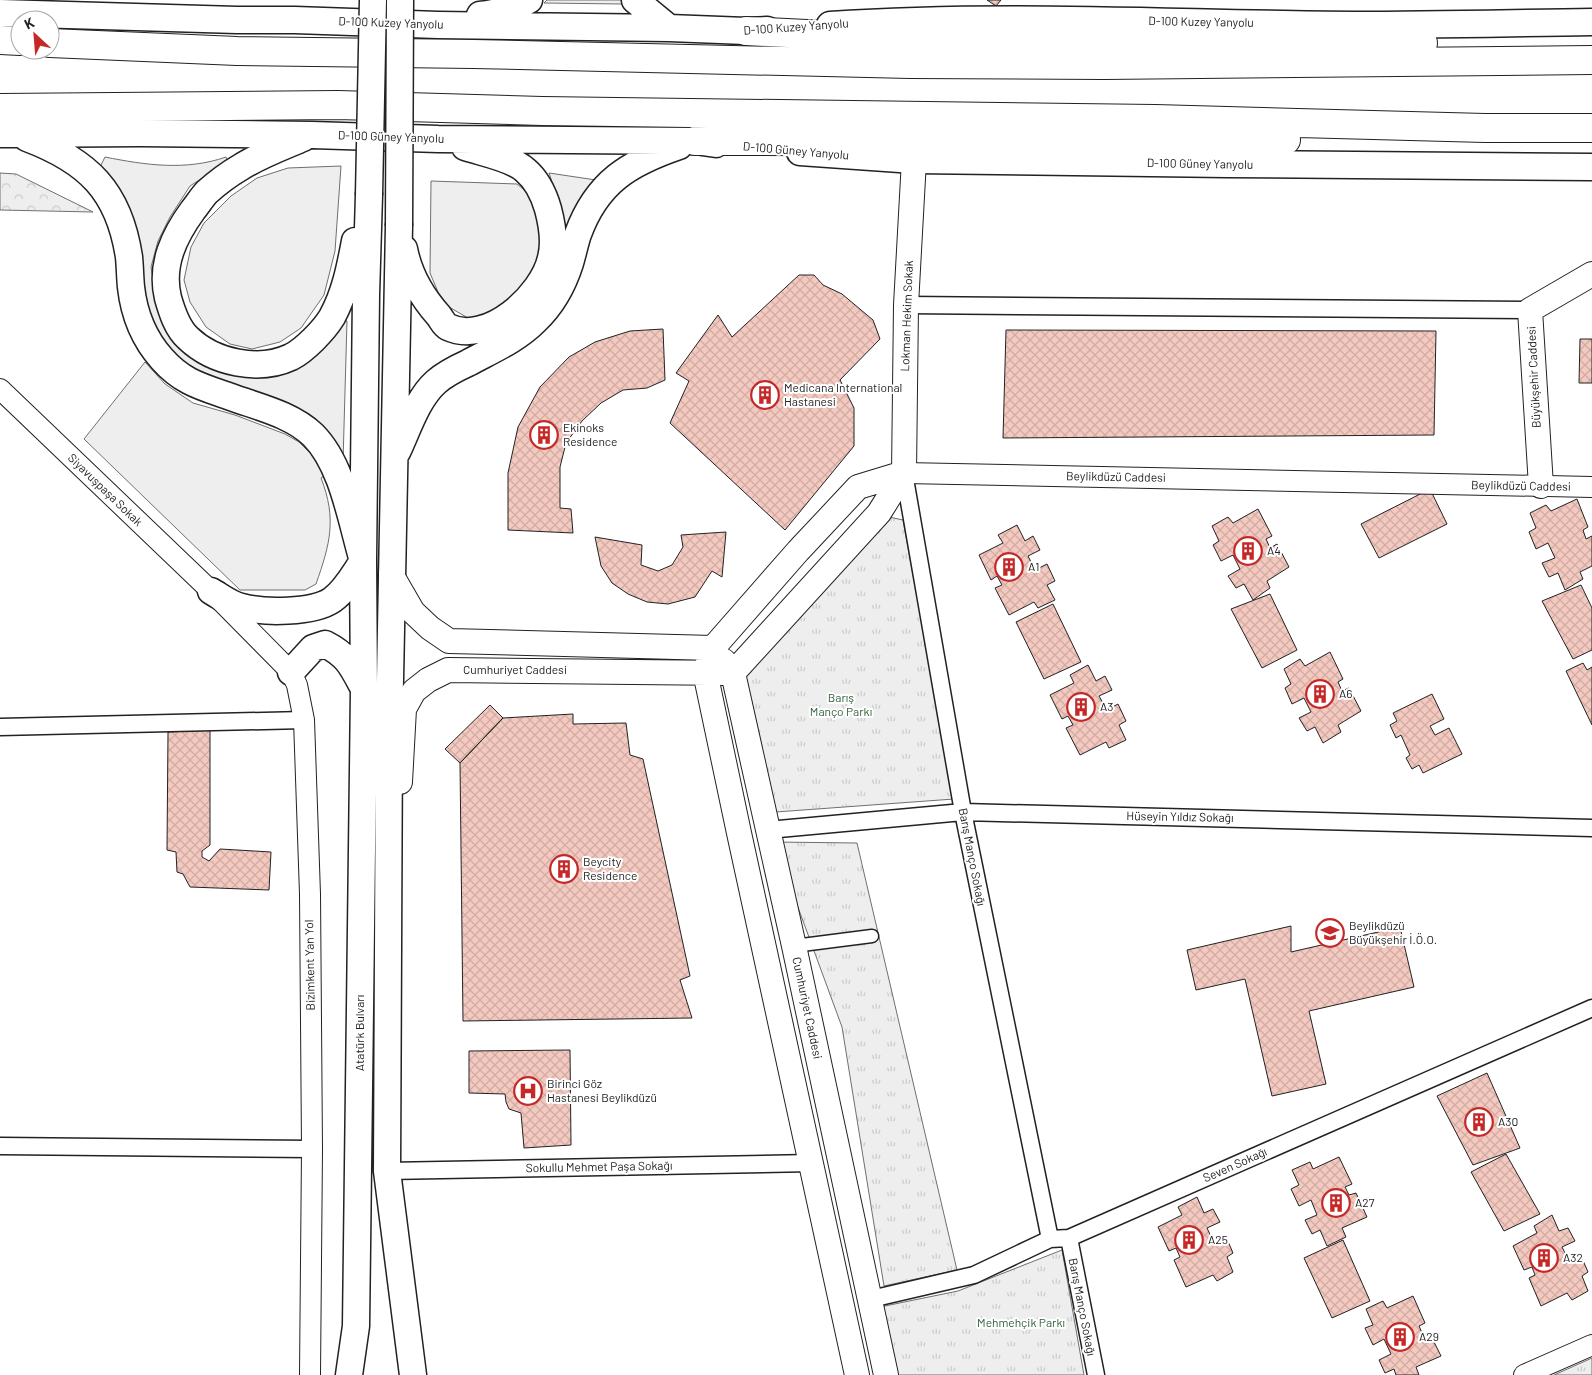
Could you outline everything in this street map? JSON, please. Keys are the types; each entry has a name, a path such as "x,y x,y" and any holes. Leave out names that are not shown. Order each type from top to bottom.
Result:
{"highway":[{"path":"746,31 887,38 1560,44 1592,47"},
{"path":"60,43 246,51 483,54 910,64 1114,65 1592,60"},
{"path":"0,108 338,105 542,111 1145,119 1485,128 1592,128"},
{"path":"695,141 1225,142 1338,139 1485,128"}],"main road":[{"path":"223,0 295,20"},
{"path":"211,591 240,607 262,610 285,610 320,606 332,600 346,587 362,561 373,0"},
{"path":"400,0 399,226 393,461 387,861 387,1171 413,1375"},
{"path":"438,25 469,17 502,12 529,0"},
{"path":"635,0 669,28"},
{"path":"1055,21 1076,0"},
{"name":"D-100 Kuzey Yanyolu","path":"0,12 44,6 237,20 746,31 857,23 968,20 1055,21 1123,10 1355,25 1592,22"},
{"name":"D-100 Güney Yanyolu","path":"9,134 140,133 438,139 695,141 759,149 914,160 1246,165 1592,167"},
{"path":"9,134 63,154 80,164 99,182 111,201 123,229 136,316 146,337 162,359 177,373 196,386 278,414 312,434 331,461 341,484 362,561"},
{"path":"312,135 276,149 242,166 226,177 206,193 182,225 169,256 165,287 172,311 188,338 218,357 234,362 252,364 274,362 292,356 314,339 331,318 349,275 359,220 369,195"},
{"path":"399,226 407,264 427,304 447,327 463,331 476,330 496,324 514,313 529,298 544,276 551,258 553,237 545,198 538,184 525,170 512,163 438,139"},
{"path":"393,461 423,398 436,382 454,370 508,342 536,321 551,303 561,286 570,264 586,213 596,197 611,181 639,162 655,154 695,141"},
{"name":"Lokman Hekim Sokak","path":"904,472 906,305 914,160"},
{"name":"Büyükşehir Caddesi","path":"1541,486 1530,310 1592,274"},
{"path":"733,673 879,513 904,472"},
{"name":"Beylikdüzü Caddesi","path":"714,648 798,551 858,487 904,472"},
{"name":"Atatürk Bulvarı","path":"349,1375 356,1326 364,690 362,561"},
{"name":"Cumhuriyet Caddesi","path":"391,574 413,612 430,628 449,641 714,648 733,673 871,1299 886,1375"},
{"path":"291,672 313,648 325,644 338,650 348,660 364,690"},
{"path":"714,648 705,672 738,833 812,1163 857,1375"},
{"name":"Cumhuriyet Caddesi","path":"387,861 399,811 404,709 414,691 434,676 448,670 471,669 733,673"},
{"path":"738,833 768,830"},
{"path":"812,1163 840,1163"},
{"path":"356,1326 360,1342 359,1375"},
{"path":"406,1375 406,1357 410,1344"}],"street":[{"path":"906,305 1530,310"},
{"name":"Siyavuşpaşa Sokak","path":"0,389 211,591"},
{"name":"Beylikdüzü Caddesi","path":"904,472 1592,487"},
{"name":"Barış Manço Sokağı","path":"904,472 963,812 1050,1239"},
{"name":"Bizimkent Yan Yol","path":"211,591 291,672 297,686 304,720 310,894 312,1149 310,1375"},
{"path":"0,727 304,720"},
{"name":"Hüseyin Yıldız Sokağı","path":"768,830 963,812 1592,828"},
{"path":"794,946 872,936"},
{"name":"Seven Sokağı","path":"871,1299 974,1275 1050,1239 1069,1238 1592,1008"},
{"path":"0,1146 312,1149"},
{"name":"Sokullu Mehmet Paşa Sokağı","path":"387,1171 812,1163"},
{"name":"Barış Manço Sokağı","path":"1069,1238 1096,1375"},
{"path":"1524,1375 1592,1345"}],"green space":[{"path":"547,0 624,1 622,4 544,3"},
{"path":"105,157 150,164 181,165 196,164 226,157 228,161 190,186 170,217 158,241 151,267 156,299 244,375 278,375 315,353 341,320 347,321 343,462 177,364 151,322 100,167"},
{"path":"341,166 335,251 324,295 301,328 280,342 252,349 230,344 206,327 190,302 184,280 191,247 204,223 231,196 257,178 288,168"},
{"path":"0,173 16,174 93,212 0,210"},
{"path":"549,173 596,180 562,252 560,205"},
{"path":"431,181 517,184 533,197 542,240 539,255 526,283 514,301 489,316 468,318 449,307 438,292 430,273"},
{"path":"145,362 165,384 193,403 235,415 285,434 299,442 312,455 324,476 321,478 329,506 330,519 328,544 316,584 305,590 240,590 84,439"},
{"name":"Barış Manço Parkı","path":"889,517 903,520 954,799 762,813 739,674"},
{"path":"774,842 857,843 957,1270 884,1286 842,1027"},
{"name":"Mehmehçik Parkı","path":"1062,1250 1084,1375 894,1375 880,1307 958,1291"},
{"path":"1592,1358 1592,1375 1554,1375"}],"building":[{"path":"987,0 1001,0 996,6"},
{"name":"Medicana International Hastanesi","path":"799,275 814,275 823,285 842,294 873,320 880,339 840,380 854,408 854,446 785,530 670,423 689,381 676,373 718,315 732,337"},
{"name":"Ekinoks Residence","path":"663,329 665,380 647,388 623,390 601,403 582,421 566,443 560,467 560,508 571,509 573,533 508,530 508,473 518,427 540,387 569,357 595,342 630,331"},
{"path":"1006,330 1436,331 1434,435 1003,438"},
{"path":"1580,339 1592,339 1592,383 1579,383"},
{"path":"1430,489 1447,524 1379,558 1361,524"},
{"path":"1577,499 1588,527 1583,530 1586,539 1592,536 1592,566 1580,572 1583,579 1565,590 1558,573 1549,577 1542,563 1555,558 1548,543 1536,549 1529,532 1536,528 1530,513 1546,505 1551,511"},
{"name":"A4","path":"1258,509 1272,536 1266,539 1270,548 1277,544 1289,567 1267,581 1270,588 1253,600 1244,584 1236,588 1228,576 1240,569 1233,555 1221,561 1213,545 1219,541 1212,526 1228,517 1233,523"},
{"name":"A1","path":"1017,525 1025,541 1033,536 1040,550 1028,556 1035,570 1047,564 1055,581 1047,585 1055,600 1038,608 1034,602 1009,615 995,588 1002,585 997,576 991,580 979,555 1003,543 998,535"},
{"path":"726,532 722,577 712,571 695,597 668,604 647,602 628,594 612,583 601,566 595,537 642,545 641,565 658,571 672,565 683,547 681,535"},
{"path":"1581,585 1592,608 1592,650 1573,659 1542,601"},
{"path":"1270,594 1297,650 1262,668 1231,609"},
{"path":"1053,604 1081,662 1044,679 1016,622"},
{"name":"A6","path":"1330,652 1343,679 1338,682 1342,691 1349,688 1361,711 1338,725 1341,732 1323,743 1315,727 1307,731 1299,718 1311,712 1304,698 1292,704 1285,688 1291,684 1284,669 1300,659 1305,666"},
{"path":"1583,663 1587,670 1592,667 1592,725 1566,671"},
{"name":"A3","path":"1088,665 1096,681 1105,676 1112,690 1099,696 1107,710 1118,704 1126,721 1119,725 1126,740 1109,748 1106,742 1080,755 1066,728 1073,725 1068,716 1062,719 1050,695 1074,683 1070,675"},
{"path":"1432,694 1444,719 1430,726 1435,735 1449,728 1462,754 1423,773 1419,765 1412,769 1406,758 1410,755 1401,735 1396,738 1390,725 1397,721 1393,713"},
{"path":"490,705 503,718 460,763 445,749"},
{"name":"Beycity Residence","path":"573,714 573,724 626,723 630,755 643,759 690,976 680,980 692,1018 463,1021 460,763 503,718"},
{"path":"210,730 210,845 202,851 202,857 209,861 220,849 271,852 269,890 190,887 183,874 177,872 176,852 167,850 168,732"},
{"path":"1291,926 1291,952 1400,927 1414,987 1309,1011 1326,1084 1272,1096 1245,979 1196,990 1187,950"},
{"path":"570,1050 571,1145 524,1148 521,1113 509,1109 505,1094 469,1093 469,1051"},
{"name":"A30","path":"1487,1073 1520,1148 1473,1165 1437,1096"},
{"path":"1506,1154 1540,1214 1504,1231 1471,1172"},
{"name":"A27","path":"1339,1157 1352,1184 1345,1187 1349,1195 1356,1193 1367,1217 1342,1228 1346,1237 1327,1246 1320,1230 1312,1234 1305,1220 1317,1215 1311,1200 1299,1206 1291,1189 1299,1185 1292,1170 1310,1162 1313,1169"},
{"name":"A25","path":"1197,1197 1204,1213 1213,1209 1220,1222 1207,1228 1214,1243 1226,1237 1233,1253 1227,1257 1233,1272 1217,1281 1213,1275 1186,1287 1174,1260 1180,1257 1176,1248 1169,1251 1158,1227 1182,1215 1178,1207"},
{"name":"A32","path":"1552,1215 1559,1231 1568,1228 1575,1241 1562,1247 1569,1261 1581,1256 1588,1272 1582,1276 1588,1291 1572,1300 1567,1293 1541,1306 1529,1278 1535,1275 1532,1267 1524,1270 1513,1246 1537,1233 1534,1226"},
{"path":"1343,1240 1370,1301 1332,1318 1304,1258"},
{"name":"A29","path":"1413,1296 1425,1323 1419,1326 1423,1335 1429,1332 1441,1356 1416,1367 1419,1375 1396,1375 1394,1369 1385,1373 1379,1360 1391,1354 1384,1339 1373,1345 1365,1328 1373,1325 1366,1309 1383,1301 1387,1308"}],"place":[{"name":"Medicana International Hastanesi","path":"765,395"},
{"name":"Ekinoks Residence","path":"544,435"},
{"name":"A4","path":"1248,551"},
{"name":"A1","path":"1009,567"},
{"name":"A6","path":"1320,694"},
{"name":"A3","path":"1081,707"},
{"name":"Beycity Residence","path":"564,869"},
{"name":"Beylikdüzü Büyükşehir İ.Ö.O.","path":"1330,933"},
{"name":"Birinci Göz Hastanesi Beylikdüzü","path":"528,1091"},
{"name":"A30","path":"1479,1122"},
{"name":"A27","path":"1336,1203"},
{"name":"A25","path":"1189,1240"},
{"name":"A32","path":"1544,1258"},
{"name":"A29","path":"1400,1337"}]}
